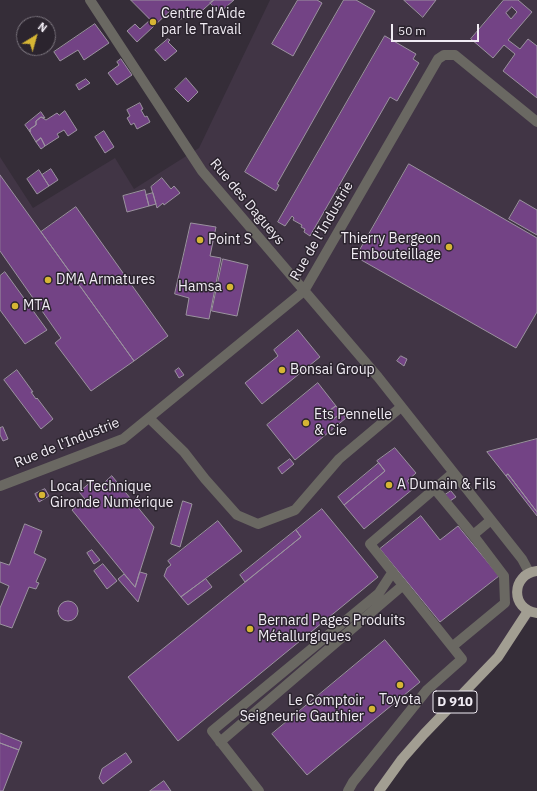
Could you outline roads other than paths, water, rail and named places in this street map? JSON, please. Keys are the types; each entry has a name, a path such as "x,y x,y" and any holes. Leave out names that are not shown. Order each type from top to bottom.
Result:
{"main road":[{"path":"532,612 523,607 517,595 517,588 519,582 524,576 533,571"},
{"name":"D 910","path":"379,791 402,759 424,734 498,658 532,612"}],"street":[{"name":"Rue des Dagueys","path":"90,0 202,171 378,377 533,571"},
{"name":"Rue de l'Industrie","path":"0,486 123,439 304,291 438,59 444,55 455,55 537,122"},
{"path":"148,418 184,452 237,516 258,524 294,510 339,459 401,406"},
{"path":"348,791 353,782 427,690 462,658 402,586 370,544 453,472"},
{"path":"434,488 473,535 504,576 505,603 453,646"},
{"path":"473,535 491,520"},
{"path":"259,791 212,731 379,593 392,573"},
{"path":"220,742 402,586"}],"place":[{"name":"Centre d'Aide par le Travail","path":"153,22"},
{"name":"Point S","path":"200,240"},
{"name":"Thierry Bergeon Embouteillage","path":"449,247"},
{"name":"DMA Armatures","path":"48,280"},
{"name":"Hamsa","path":"230,287"},
{"name":"MTA","path":"15,306"},
{"name":"Bonsai Group","path":"282,370"},
{"name":"Ets Pennelle & Cie","path":"306,423"},
{"name":"A Dumain & Fils","path":"389,485"},
{"name":"Local Technique Gironde Numérique","path":"42,495"},
{"name":"Bernard Pages Produits Métallurgiques","path":"250,629"},
{"name":"Toyota","path":"400,685"},
{"name":"Le Comptoir Seigneurie Gauthier","path":"372,709"}]}
